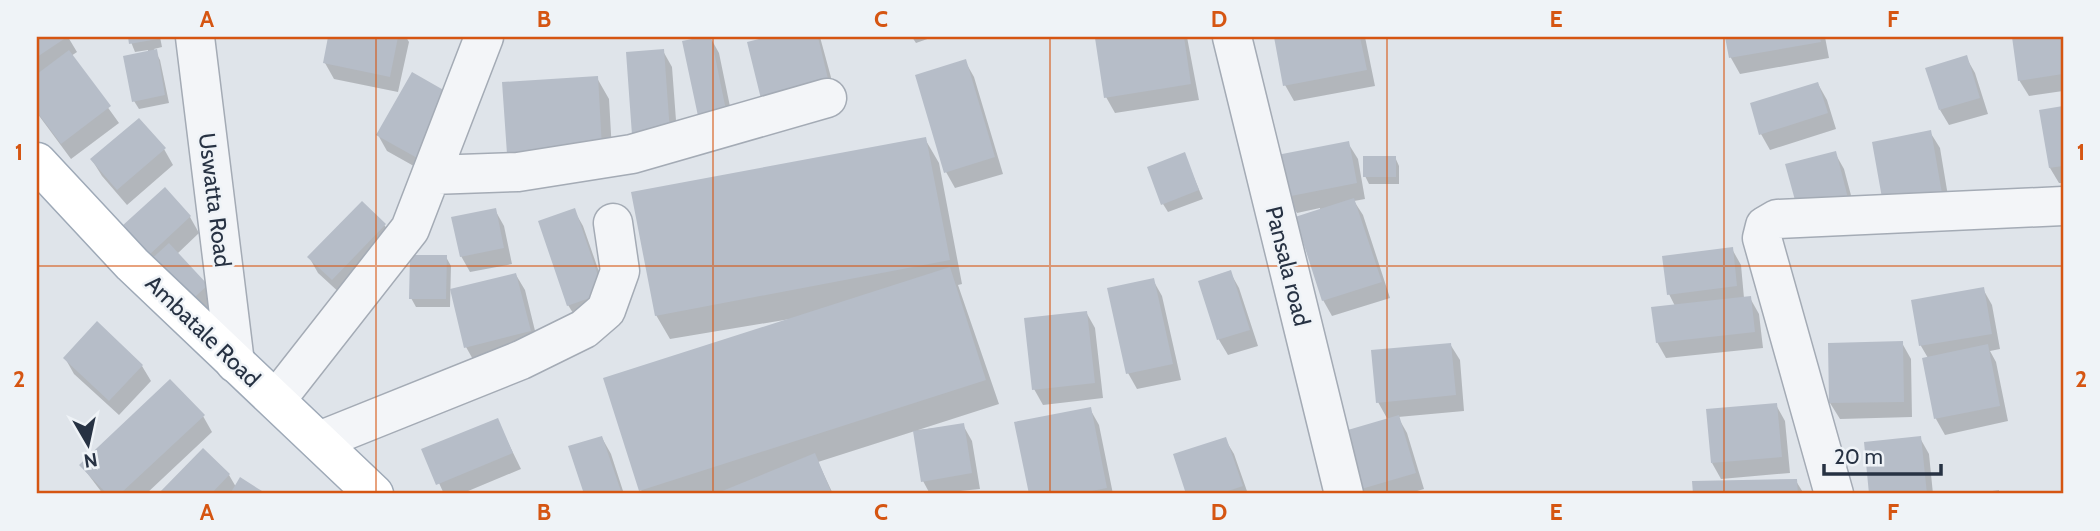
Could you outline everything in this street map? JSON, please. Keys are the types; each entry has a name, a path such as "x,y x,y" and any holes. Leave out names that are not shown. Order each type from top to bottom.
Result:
{"main road":[{"name":"Ambatale Road","path":"37,162 132,264 374,494"}],"street":[{"name":"Uswatta Road","path":"195,37 235,363"},
{"path":"275,400 410,229 484,37"},
{"name":"Pansala road","path":"1232,37 1344,494"},
{"path":"431,175 517,172 632,154 827,98"},
{"path":"1834,494 1762,238 1765,226 1777,219 2063,206"},
{"path":"319,441 520,360 584,329 606,310 620,271 612,223"}],"building":[{"path":"37,37 67,37 37,57"},
{"path":"128,37 158,37 158,39 129,44"},
{"path":"328,37 398,37 390,77 323,63"},
{"path":"711,37 726,110 698,116 682,41"},
{"path":"767,37 818,37 830,87 762,103 747,42"},
{"path":"1184,37 1191,84 1104,98 1095,38"},
{"path":"1274,37 1360,37 1367,70 1283,86"},
{"path":"1725,37 1820,37 1821,42 1729,58"},
{"path":"2012,37 2063,37 2063,74 2018,81"},
{"path":"157,49 165,95 132,102 123,56"},
{"path":"664,49 670,132 632,135 626,52"},
{"path":"69,50 111,106 61,144 37,112 37,74"},
{"path":"1967,55 1980,98 1939,110 1925,68"},
{"path":"966,59 995,157 944,173 915,75"},
{"path":"412,72 454,96 419,159 376,135"},
{"path":"598,76 602,148 507,154 502,82"},
{"path":"1818,82 1828,113 1759,135 1750,103"},
{"path":"2063,106 2063,166 2049,168 2039,110"},
{"path":"139,118 166,148 117,190 90,159"},
{"path":"1931,130 1943,199 1884,209 1872,142"},
{"path":"926,137 950,260 655,316 631,192"},
{"path":"1349,141 1357,183 1286,197 1277,155"},
{"path":"1836,151 1848,198 1798,211 1785,164"},
{"path":"1185,152 1199,190 1161,205 1147,167"},
{"path":"1363,156 1396,156 1396,177 1363,177"},
{"path":"165,187 191,216 148,256 122,226"},
{"path":"1354,198 1382,282 1322,301 1295,217"},
{"path":"362,201 386,224 332,280 307,257"},
{"path":"496,208 504,248 460,257 451,217"},
{"path":"575,208 604,293 567,306 538,221"},
{"path":"169,243 208,285 185,306 147,263"},
{"path":"1733,247 1737,286 1667,295 1662,256"},
{"path":"410,255 447,255 446,299 409,299"},
{"path":"950,267 986,380 639,491 603,378"},
{"path":"1231,270 1250,330 1217,340 1198,281"},
{"path":"516,273 531,331 464,348 450,289"},
{"path":"1154,278 1173,364 1126,374 1107,288"},
{"path":"1984,287 1992,334 1919,346 1911,300"},
{"path":"1751,296 1755,332 1656,343 1651,307"},
{"path":"1087,311 1095,383 1032,390 1024,318"},
{"path":"97,321 143,365 109,401 63,358"},
{"path":"1903,341 1904,402 1829,403 1828,343"},
{"path":"1451,343 1456,395 1376,403 1371,350"},
{"path":"1988,344 2000,406 1934,419 1922,358"},
{"path":"170,379 205,415 120,494 107,494 79,465"},
{"path":"1777,403 1782,457 1711,463 1706,409"},
{"path":"1091,407 1107,488 1077,494 1029,494 1014,422"},
{"path":"1399,415 1416,473 1358,490 1341,432"},
{"path":"498,418 513,453 436,485 421,449"},
{"path":"964,423 972,473 921,482 913,431"},
{"path":"602,436 622,494 584,494 568,446"},
{"path":"1921,436 1927,494 1869,494 1864,442"},
{"path":"1226,437 1243,486 1219,494 1186,494 1173,454"},
{"path":"203,448 230,474 211,494 158,494"},
{"path":"815,453 832,494 715,494"},
{"path":"240,477 257,488 267,494 230,494"},
{"path":"1797,479 1798,494 1693,494 1692,481"},
{"path":"1999,490 1999,494 1979,494 1979,493"}]}
